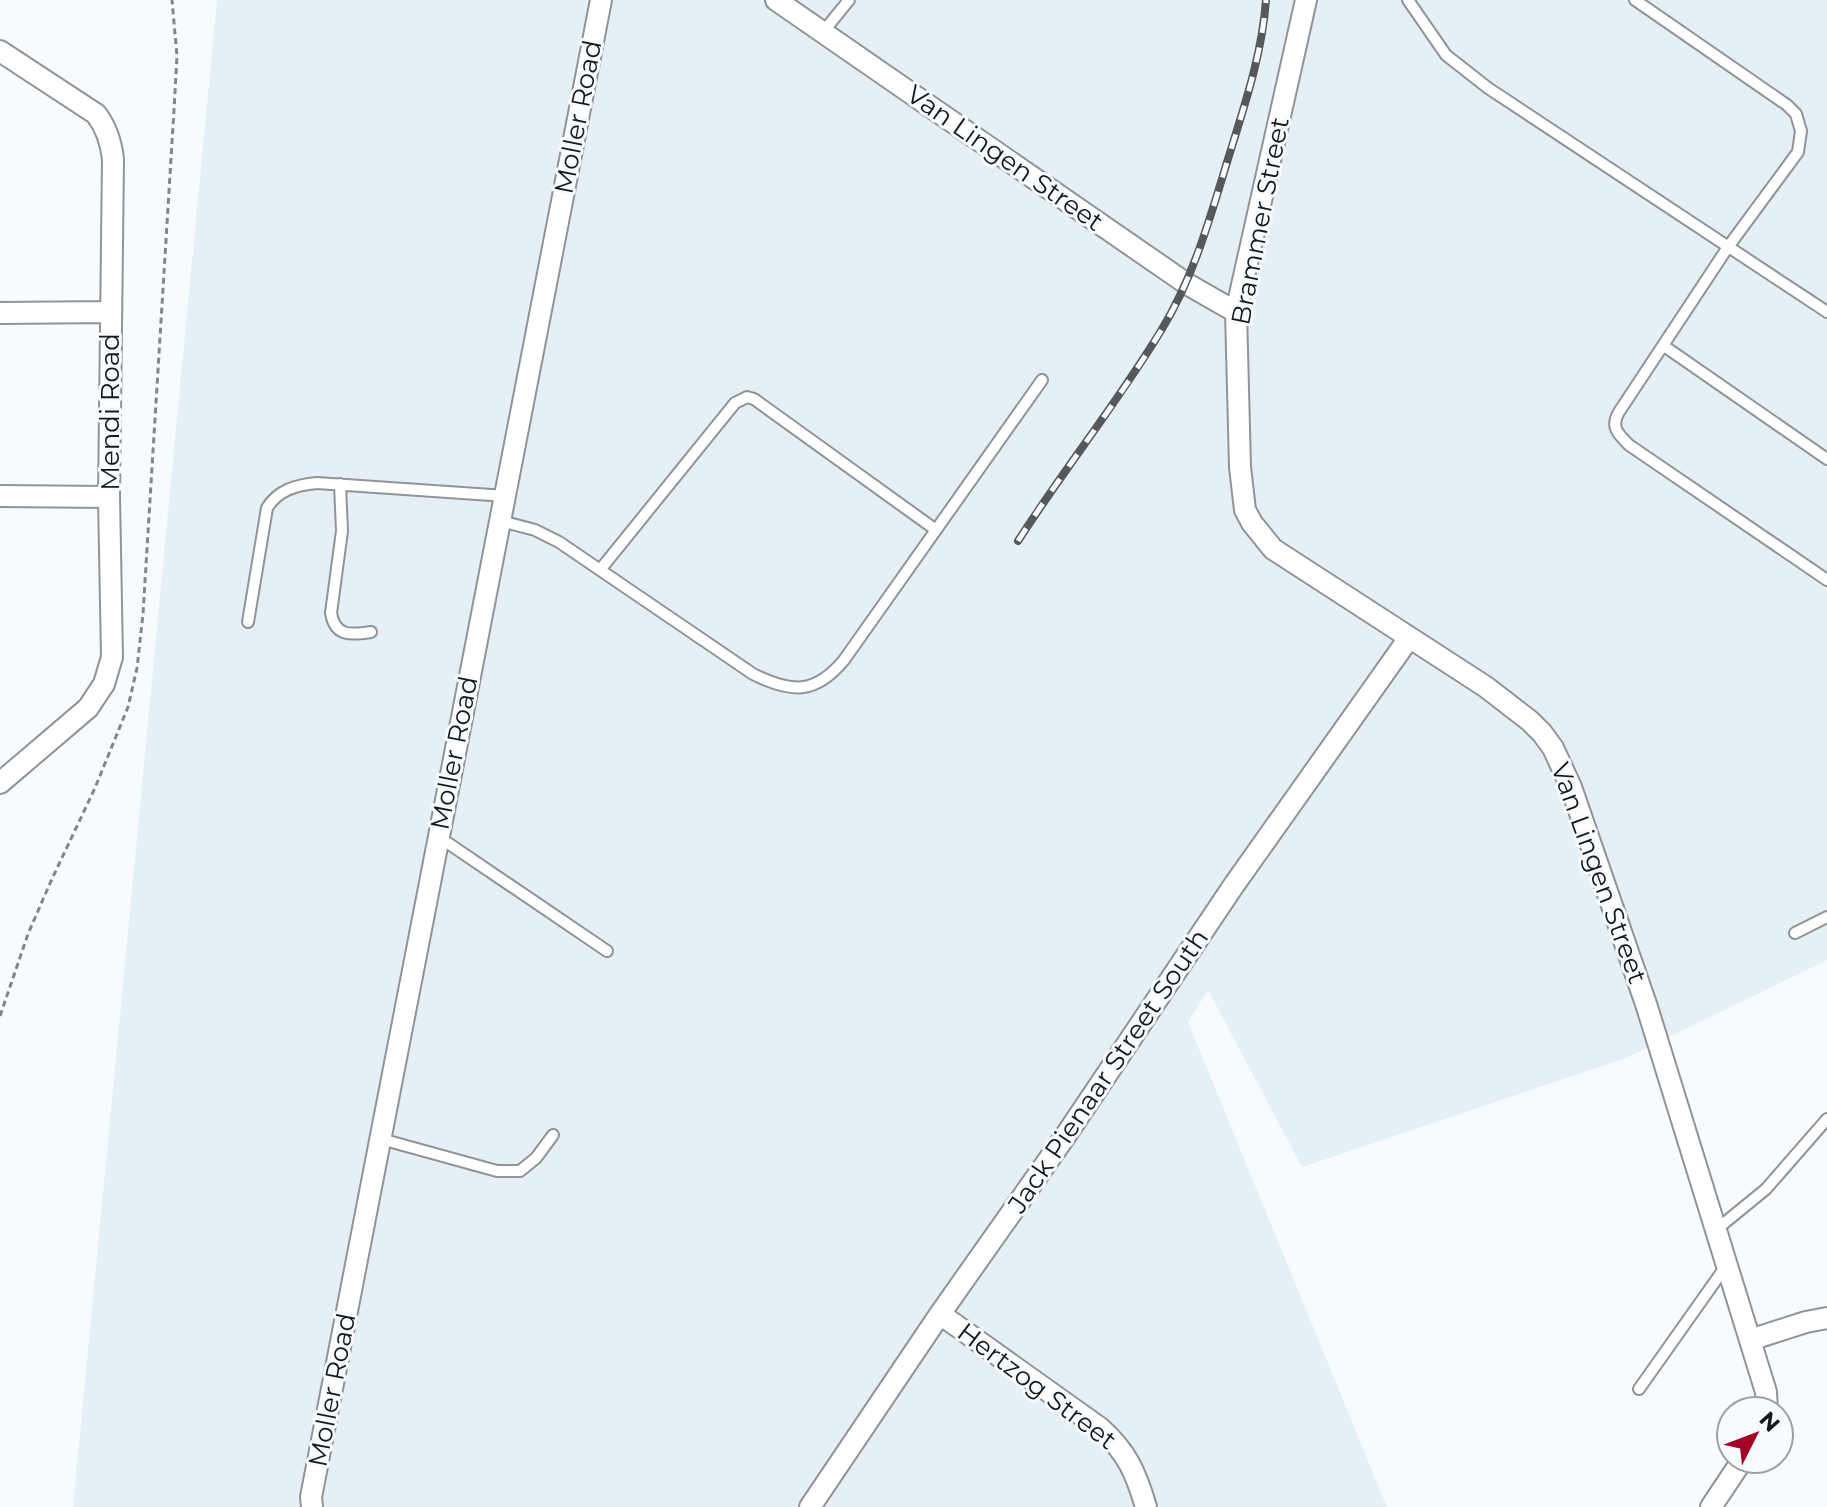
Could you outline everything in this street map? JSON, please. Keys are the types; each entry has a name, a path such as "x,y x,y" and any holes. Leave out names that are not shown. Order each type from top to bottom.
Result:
{"street":[{"name":"Moller Road","path":"312,1507 311,1497 601,0"},
{"name":"Van Lingen Street","path":"776,0 1187,284 1236,312"},
{"name":"Brammer Street","path":"1242,492 1236,312 1306,0"},
{"name":"Mendi Road","path":"0,51 96,114 109,136 113,159 109,497 112,657 104,684 88,708 0,783"},
{"path":"0,313 111,312"},
{"name":"Van Lingen Street","path":"1242,492 1245,510 1252,523 1273,549 1486,687 1542,733 1553,748 1571,787 1647,1007 1717,1229 1764,1395"},
{"path":"0,496 109,497"},
{"name":"Jack Pienaar Street South","path":"810,1507 1234,885 1409,638"},
{"name":"Hertzog Street","path":"940,1314 1112,1439 1129,1462 1146,1507"},
{"path":"1750,1340 1827,1318"},
{"path":"1718,1505 1734,1475"}],"lane":[{"path":"823,32 849,0"},
{"path":"1408,0 1446,55 1463,69 1827,312"},
{"path":"1415,13 1421,0"},
{"path":"1635,0 1787,105 1796,114 1801,131 1798,152 1728,247 1614,419 1614,427 1629,445 1827,580"},
{"path":"1664,346 1827,459"},
{"path":"501,521 546,535 753,674 789,688 801,687 832,675 1042,380"},
{"path":"600,570 735,403 747,397 936,530"},
{"path":"248,622 267,508 273,499 288,489 306,484 340,484 506,496"},
{"path":"340,484 342,531 331,613 338,630 354,635 371,632"},
{"path":"438,836 607,951"},
{"path":"1795,933 1827,917"},
{"path":"1717,1229 1766,1189 1827,1119"},
{"path":"381,1139 497,1171 520,1171 536,1158 553,1135"},
{"path":"1639,1389 1727,1264"}],"shaded area":[{"path":"217,0 1827,0 1827,960 1626,1058 1302,1167 1208,990 1188,1022 1387,1507 73,1507"}],"railway":[{"path":"1018,541 1145,356 1183,288 1208,225 1246,100 1261,41 1266,0"}]}
